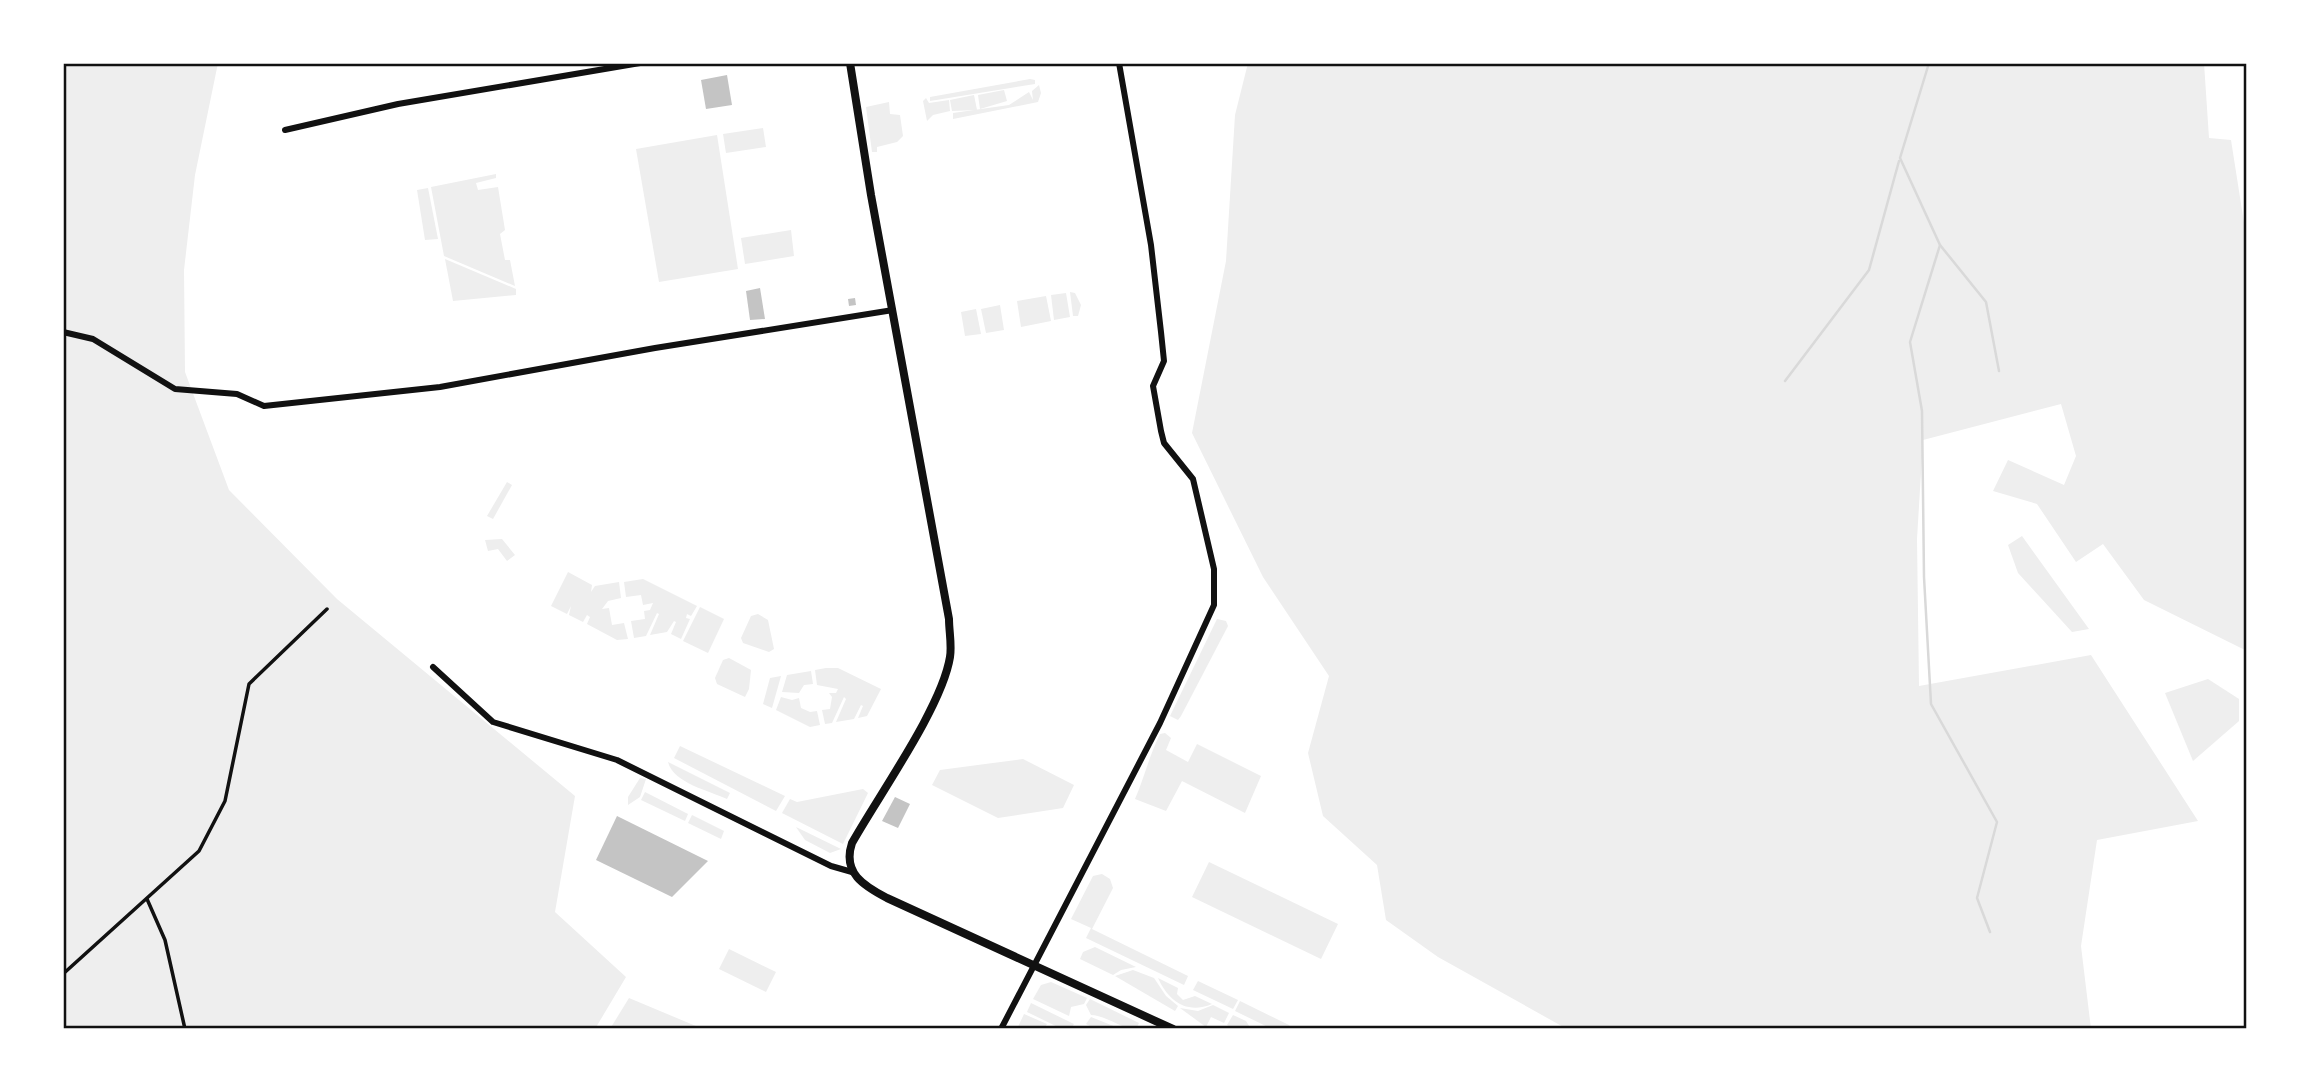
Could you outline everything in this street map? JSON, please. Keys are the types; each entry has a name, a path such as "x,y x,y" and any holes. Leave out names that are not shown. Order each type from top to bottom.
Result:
{"street":[{"path":"285,130 398,104 640,63"},
{"path":"850,63 949,619 950,654 946,671 909,748 852,843 852,872"},
{"path":"1001,1029 1160,723 1214,605 1214,569 1193,479 1164,443 1153,386 1164,361 1161,332 1151,245 1119,63"},
{"path":"63,332 93,339 176,389 237,394 264,406 440,387 655,348 893,310"},
{"path":"432,667 493,722 617,760 831,866 852,872 868,888 887,898 1173,1029"}],"lane":[{"path":"63,974 199,851 225,801 248,684 327,609"},
{"path":"147,899 166,940 185,1029"}],"shaded area":[{"path":"63,63 218,63 195,175 184,270 185,372 229,490 337,599 575,796 555,912 626,977 595,1029 63,1029"},
{"path":"1248,63 2204,63 2209,138 2231,140 2247,242 2247,651 2144,600 2103,544 2076,562 2037,504 1993,491 2008,460 2064,485 2076,456 2061,404 1923,440 1917,539 1919,686 2091,655 2198,821 2097,840 2081,946 2091,1029 1567,1029 1438,957 1386,920 1377,865 1323,816 1308,753 1329,676 1263,577 1192,433 1226,261 1235,115"},
{"path":"1035,80 1035,84 930,101 930,97"},
{"path":"1039,85 1041,93 1038,102 953,119 953,113 1009,105 1029,92 1033,100 1032,91"},
{"path":"1004,90 1007,101 980,109 978,95"},
{"path":"974,95 977,110 952,111 950,100"},
{"path":"926,98 929,103 949,100 950,111 933,115 927,121 923,101"},
{"path":"889,102 890,114 900,115 903,136 897,142 877,147 877,152 872,152 866,107"},
{"path":"763,128 766,147 726,153 723,134"},
{"path":"717,135 738,269 659,282 636,149"},
{"path":"496,174 496,178 476,183 478,190 498,187 505,230 500,234 505,260 510,260 515,286 444,256 431,187"},
{"path":"428,188 438,239 425,240 417,190"},
{"path":"791,230 794,256 745,264 741,238"},
{"path":"445,259 516,289 516,295 453,301"},
{"path":"1070,292 1075,293 1081,305 1078,316 1073,316"},
{"path":"1066,293 1070,317 1054,320 1051,295"},
{"path":"1046,296 1051,321 1021,327 1017,301"},
{"path":"1000,305 1004,330 986,333 981,309"},
{"path":"976,309 981,334 965,336 961,312"},
{"path":"507,482 512,485 493,519 487,516"},
{"path":"2022,536 2089,629 2072,632 2018,573 2008,545"},
{"path":"502,539 515,555 507,561 498,549 488,551 485,540"},
{"path":"568,572 592,585 591,592 595,586 619,582 621,598 608,601 602,609 609,608 612,625 624,623 628,639 617,640 587,624 590,617 587,615 583,622 569,615 571,606 567,614 551,606"},
{"path":"643,579 697,606 691,616 687,614 686,618 690,619 681,639 671,634 676,622 674,621 667,632 650,635 659,614 657,613 646,636 634,638 631,621 645,619 644,611 650,610 653,603 643,605 641,595 626,597 624,582"},
{"path":"700,607 724,619 708,653 683,641"},
{"path":"758,614 768,620 774,649 769,652 743,643 741,638 751,616"},
{"path":"1217,619 1226,621 1228,626 1178,720 1170,716"},
{"path":"729,658 751,670 749,689 745,697 717,684 715,678 723,660"},
{"path":"838,668 881,689 867,716 858,718 863,706 861,705 854,719 836,722 846,699 844,697 832,723 825,724 822,710 830,709 832,697 829,693 836,693 838,689 817,685 815,670"},
{"path":"811,671 813,684 804,685 799,693 782,692 787,675"},
{"path":"781,676 772,708 763,704 770,678"},
{"path":"2208,679 2239,699 2239,721 2193,761 2165,693"},
{"path":"781,697 792,700 799,698 801,708 810,712 817,711 820,725 810,727 776,710"},
{"path":"1165,733 1171,738 1166,750 1188,762 1197,744 1261,776 1245,813 1182,781 1166,811 1135,799 1156,742 1160,734"},
{"path":"680,746 785,796 776,811 674,758"},
{"path":"1023,759 1074,785 1063,808 998,818 932,785 940,770"},
{"path":"668,762 730,793 727,799 684,781 671,769"},
{"path":"640,778 646,779 640,797 628,805 628,797"},
{"path":"863,789 868,793 843,844 782,813 790,799 797,802"},
{"path":"645,792 688,814 685,821 641,800"},
{"path":"692,815 724,831 721,839 688,823"},
{"path":"796,827 841,849 830,853 805,840"},
{"path":"1209,862 1338,924 1321,959 1192,897"},
{"path":"1102,874 1110,879 1113,888 1092,929 1188,976 1184,985 1086,938 1091,928 1071,919 1093,876"},
{"path":"1095,947 1136,967 1113,975 1080,959 1083,952"},
{"path":"729,949 776,972 766,992 719,969"},
{"path":"1133,970 1154,978 1166,996 1178,1006 1175,1011 1115,976"},
{"path":"1158,978 1178,988 1177,994 1183,1000 1195,996 1212,1004 1194,1008 1179,1003 1167,993"},
{"path":"1198,981 1238,1000 1233,1009 1193,990"},
{"path":"1051,982 1087,998 1084,1004 1071,1007 1069,1016 1033,999 1041,985"},
{"path":"629,998 703,1029 610,1029"},
{"path":"1090,999 1139,1023 1136,1029 1091,1015 1086,1005"},
{"path":"1240,1001 1292,1029 1272,1029 1235,1011"},
{"path":"1031,1003 1074,1024 1071,1029 1062,1029 1027,1012"},
{"path":"1213,1005 1229,1013 1224,1023 1211,1017 1206,1027 1180,1008 1198,1011"},
{"path":"1024,1014 1047,1024 1044,1029 1017,1029"},
{"path":"1233,1015 1246,1021 1251,1029 1234,1029 1227,1025"},
{"path":"1091,1017 1121,1029 1096,1029 1086,1024"}],"building":[{"path":"727,75 732,105 706,109 701,80"},
{"path":"760,288 765,319 750,320 746,291"},
{"path":"855,298 856,305 849,306 848,299"},
{"path":"895,797 910,804 898,828 882,821"},
{"path":"617,816 708,861 672,897 596,860"}],"waterway":[{"path":"1929,63 1900,158 1940,245 1986,302 1999,371"},
{"path":"1785,381 1869,270 1899,161"},
{"path":"1940,245 1910,342 1922,411 1924,577 1931,704 1997,822 1977,898 1990,932"}]}
